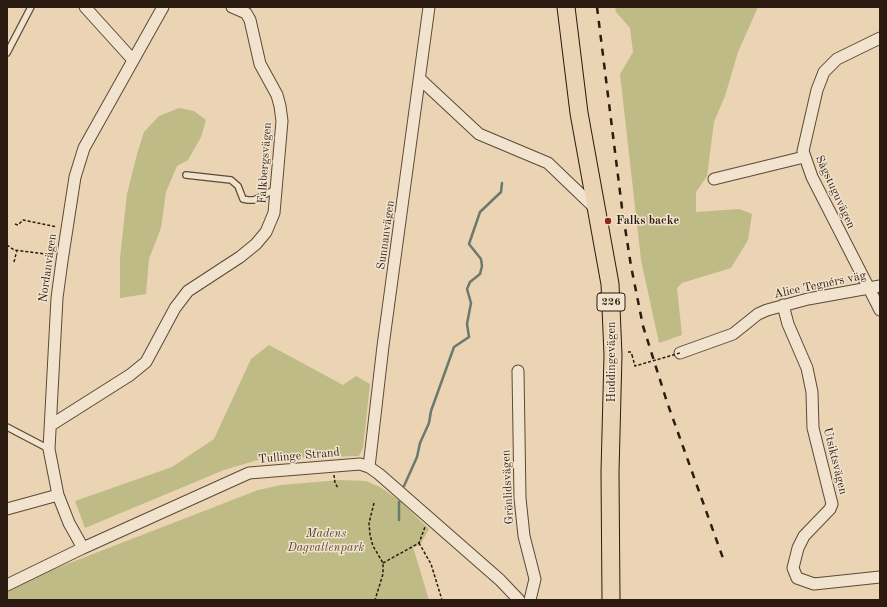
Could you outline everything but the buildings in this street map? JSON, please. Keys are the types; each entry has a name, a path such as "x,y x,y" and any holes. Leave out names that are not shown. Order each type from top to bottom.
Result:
{"main road":[{"name":"Huddingevägen","path":"566,7 579,113 608,268 612,321 613,363 610,472 611,600"}],"street":[{"path":"85,7 134,60"},
{"name":"Nordanvägen","path":"83,548 69,523 58,494 49,449 57,298 63,256 75,177 84,148 163,7"},
{"name":"Falkbergsvägen","path":"51,425 130,375 146,362 175,308 188,291 240,257 256,244 266,232 274,213 282,121 280,106 277,95 260,64 250,20 246,14 232,7"},
{"name":"Sunnanvägen","path":"369,467 383,346 430,7"},
{"name":"Sågstuguvägen","path":"880,38 837,59 824,72 817,90 805,138 804,157 868,289 880,310"},
{"path":"420,79 479,134 548,162 596,209"},
{"path":"714,179 804,157"},
{"name":"Alice Tegnérs väg","path":"680,353 734,334 758,314 783,305 808,298 880,286"},
{"name":"Utsiktsvägen","path":"783,305 788,324 807,368 812,392 812,428 832,504 830,510 804,536 798,548 794,568 797,578 814,584 880,577"},
{"name":"Grönlidsvägen","path":"518,371 520,498 524,536 535,579 530,600"},
{"name":"Tullinge Strand","path":"7,585 83,548 249,473 360,464 369,467"},
{"path":"369,467 500,580 515,599"},
{"path":"7,509 58,494"}],"lane":[{"path":"7,53 31,7"},
{"path":"186,175 231,180 238,186 243,199 248,200 254,200 276,189"},
{"path":"7,427 49,449"}],"path":[{"path":"15,224 18,225 23,220 67,229"},
{"path":"7,245 17,250 63,256"},
{"path":"14,262 17,250"},
{"path":"628,352 631,352 635,366 680,353"},
{"path":"332,466 335,483 338,488"},
{"path":"374,503 369,523 370,535 373,546 383,563 383,574 375,600"},
{"path":"383,563 419,543 428,518"},
{"path":"419,543 431,564 442,600"}],"green space":[{"path":"615,7 758,7 738,52 725,96 714,122 707,176 696,192 696,212 739,209 752,214 748,240 731,268 682,283 677,288 682,335 659,343 641,260 620,74 633,52 630,28 616,12"},
{"path":"179,108 194,111 206,120 201,137 188,160 177,166 166,192 161,228 149,259 146,294 120,298 120,258 127,194 137,154 144,132 159,116"},
{"path":"269,345 343,385 356,376 370,384 363,448 359,456 261,459 224,470 85,528 75,501 172,467 214,439 251,359"},
{"name":"Madens Dagvattenpark","path":"340,480 366,481 380,487 400,501 429,529 420,545 413,547 429,600 7,600 7,591 13,585 258,490 281,485"}],"waterway":[{"path":"404,486 417,457 420,443 429,423 431,411 454,347 469,337 467,324 471,303 467,289 470,282 480,274 482,266 481,259 469,244 480,212 501,192 502,183"},
{"path":"399,502 399,520"}],"railway":[{"path":"597,7 622,208 631,266 643,326 667,402 724,561"}],"place":[{"name":"Falks backe","path":"608,221"}]}
